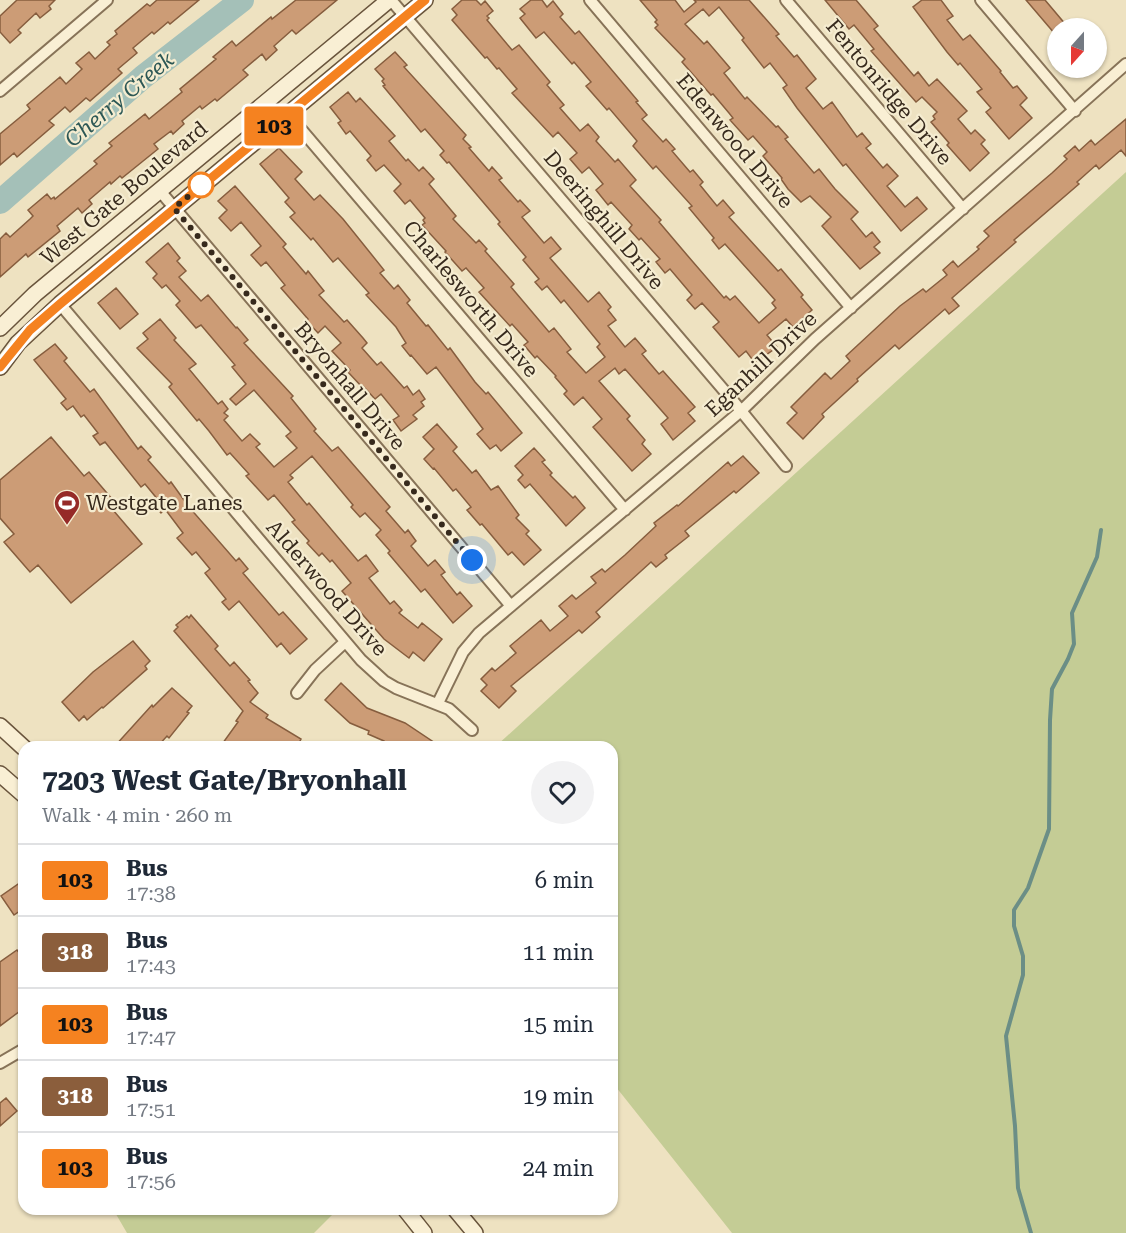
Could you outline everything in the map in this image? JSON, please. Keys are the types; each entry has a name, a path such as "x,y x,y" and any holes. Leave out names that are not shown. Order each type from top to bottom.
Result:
{"main road":[{"name":"West Gate Boulevard","path":"0,328 35,294 390,0"},
{"name":"West Gate Boulevard","path":"0,367 18,343 60,304 425,0"},
{"path":"0,726 18,742"},
{"path":"0,774 18,790"},
{"path":"410,1215 424,1233"},
{"path":"460,1215 475,1233"}],"street":[{"path":"0,91 107,0"},
{"name":"Deeringhill Drive","path":"390,0 786,466"},
{"name":"Edenwood Drive","path":"591,0 851,308"},
{"name":"Fentonridge Drive","path":"786,0 963,209"},
{"path":"981,0 1075,111"},
{"name":"Eganhill Drive","path":"438,703 456,664 470,643 741,411 815,339 1126,64"},
{"name":"Charlesworth Drive","path":"288,114 625,510"},
{"name":"Bryonhall Drive","path":"160,191 511,606"},
{"name":"Alderwood Drive","path":"60,304 345,642 384,681 411,694 438,703 460,717 472,730"},
{"path":"297,693 315,670 345,642"},
{"path":"0,1063 18,1052"}],"green space":[{"path":"1126,172 1126,1233 732,1233 618,1090 618,741 502,741"},
{"path":"116,1215 332,1215 314,1233 127,1233"}],"building":[{"path":"17,0 55,0 49,6 51,9 40,18 36,13 18,30 21,33 10,43 0,32 0,16"},
{"path":"157,0 199,0 170,24 168,22 154,34 152,32 133,48 137,53 118,69 122,73 90,101 86,98 70,112 65,107 49,121 54,125 17,157 14,153 0,165 0,134 30,109 27,105 60,77 66,84 82,69 76,63 89,52 95,59 110,45 107,42 117,34 115,31 147,4 150,6"},
{"path":"296,0 337,0 296,34 292,30 274,46 277,50 266,60 262,54 243,70 248,75 217,101 215,99 202,109 200,106 182,121 184,124 173,134 171,131 154,144 158,149 122,178 120,176 111,184 110,182 89,200 92,204 82,213 78,208 57,226 60,231 28,257 26,254 0,277 0,239 6,233 10,237 33,216 28,210 47,194 51,199 54,197 55,199 97,164 94,161 112,146 109,143 145,114 149,119 182,92 180,89 216,59 213,57 232,41 236,46"},
{"path":"462,0 476,0 481,5 485,1 493,11 487,16 489,18 487,20 512,50 519,45 550,82 547,85 564,105 560,108 580,131 588,124 599,137 596,141 615,162 618,159 636,180 630,186 661,220 659,222 687,255 724,298 726,296 730,300 735,296 759,323 776,308 772,303 775,300 725,244 719,249 712,240 714,238 689,208 692,206 656,166 653,169 633,146 637,141 609,108 607,110 586,86 591,82 574,62 572,64 544,32 536,38 520,18 525,14 520,9 531,0 542,0 547,7 553,1 563,14 560,17 575,34 579,31 638,101 636,102 647,115 642,119 663,142 666,139 675,149 672,151 690,172 693,170 703,182 700,185 717,206 723,200 734,213 729,217 778,271 781,269 803,295 801,297 812,310 793,327 786,319 767,335 777,347 755,363 746,351 739,357 713,327 719,322 702,303 695,309 687,300 692,295 670,269 665,273 656,262 660,259 641,238 639,240 629,229 632,225 611,202 608,205 596,190 603,184 589,167 582,173 570,159 577,153 558,132 553,137 512,93 517,89 499,68 497,69 487,57 485,58 452,20 457,15 452,9"},
{"path":"640,0 675,0 684,12 696,2 694,0 749,0 779,34 776,36 794,57 797,55 816,79 806,88 823,109 832,102 857,137 862,133 871,144 866,148 883,168 887,164 898,176 887,186 905,207 917,197 927,209 901,231 846,164 843,166 797,108 783,88 787,85 770,63 764,68 719,7 709,16 703,9 685,24 704,44 707,41 730,68 724,73 745,99 747,97 776,127 778,126 788,137 785,139 814,173 819,169 858,212 851,219 866,237 872,232 880,242 874,247 880,253 860,269 822,226 831,217 810,196 801,202 788,189 782,178 763,156 767,152 753,136 748,140 730,120 733,118 729,113 682,62 685,59 655,28 658,25 655,22 657,20"},
{"path":"825,0 856,0 878,26 874,29 914,76 918,72 929,86 937,79 967,111 958,119 971,134 975,130 985,140 981,144 989,153 970,171 947,145 949,143 931,122 935,119 933,116 937,112 922,97 916,102 871,51 874,49 854,25 849,29"},
{"path":"922,0 941,0 953,16 947,20 963,40 970,35 1013,88 1017,86 1027,98 1020,105 1032,118 1009,139 986,112 991,108 977,92 982,89 960,63 958,65 947,52 913,7"},
{"path":"1026,0 1045,0 1060,18 1047,18 1047,25"},
{"path":"395,52 407,65 404,67 466,135 463,139 471,147 469,148 489,171 492,167 502,178 499,180 518,202 520,200 530,211 522,217 544,243 551,237 561,249 550,258 588,302 599,292 611,307 608,310 616,320 608,326 625,347 635,338 646,351 642,354 659,374 663,371 695,407 688,413 695,421 673,440 661,424 668,418 625,369 619,374 615,368 599,381 630,416 627,419 645,440 642,444 651,454 632,471 593,427 602,419 583,397 574,405 564,394 567,391 556,376 524,345 528,342 479,292 484,288 466,268 462,271 422,225 425,223 423,220 425,218 410,200 405,204 394,191 401,184 384,165 376,171 367,160 371,156 350,131 346,134 338,123 341,121 330,107 348,92 356,102 360,98 395,136 389,141 406,161 408,159 419,171 423,167 434,179 429,184 456,216 453,219 476,243 479,240 487,249 485,251 514,284 511,287 549,332 554,328 571,349 567,352 586,373 605,357 597,347 600,344 564,300 561,303 547,286 542,290 535,282 539,279 523,260 526,257 498,224 500,222 449,162 447,163 440,155 444,151 425,129 421,132 383,86 385,85 382,81 384,79 375,69"},
{"path":"1126,119 1126,156 1121,150 1099,169 1096,165 1077,182 1079,184 952,298 959,306 949,314 945,309 899,349 895,345 822,414 824,417 803,439 787,423 797,413 791,407 825,373 831,379 850,361 846,356 900,306 923,289 926,292 947,275 943,270 953,261 958,267 979,249 977,247 989,236 984,231 1067,159 1064,156 1075,146 1079,151 1091,140 1095,145"},
{"path":"279,148 302,172 295,179 314,200 320,195 343,219 384,270 380,273 394,289 398,285 410,300 407,303 426,326 428,325 448,350 450,348 475,382 486,394 488,392 522,433 501,451 496,445 490,449 477,434 483,429 436,367 427,374 410,356 402,346 406,343 396,327 366,295 369,293 338,258 333,262 313,238 311,240 290,217 295,213 285,202 289,198 260,164"},
{"path":"235,186 286,244 283,247 306,274 308,271 324,291 319,295 344,322 347,320 367,343 362,348 377,365 381,362 404,388 407,386 413,395 419,390 425,399 421,402 424,406 413,415 417,419 401,431 393,420 399,416 381,394 375,399 348,372 350,370 332,351 341,343 325,326 318,333 281,288 285,285 266,262 261,266 251,255 261,246 241,222 231,231 219,218 227,210 218,201"},
{"path":"168,243 180,258 177,261 186,271 179,277 201,301 208,295 237,327 248,340 244,343 293,396 291,398 316,429 314,431 332,451 338,447 390,507 386,511 405,533 408,530 416,541 411,546 428,566 435,560 445,572 441,575 457,595 460,592 472,606 453,623 425,589 421,592 388,553 390,551 376,535 381,530 365,513 360,517 351,507 353,505 312,456 290,475 293,478 288,482 358,561 366,555 378,571 369,578 390,604 394,601 402,610 399,613 418,628 422,623 442,639 424,661 413,652 409,658 384,639 342,591 351,583 332,560 330,562 322,553 319,556 307,543 309,541 292,522 295,520 274,495 268,500 246,476 249,474 230,453 227,455 199,419 197,421 169,387 172,384 137,348 148,339 143,333 160,319 176,338 174,340 196,364 189,369 218,404 222,401 228,409 224,413 228,416 224,420 242,441 250,434 260,444 256,447 274,467 297,448 286,436 291,432 254,390 236,405 230,399 246,384 232,367 235,365 201,325 196,328 176,305 180,301 166,285 162,288 153,278 157,274 146,262"},
{"path":"116,288 138,314 120,329 98,303"},
{"path":"55,344 67,358 64,361 90,392 94,389 138,449 141,446 151,457 148,460 169,484 171,482 189,507 236,561 239,558 248,569 243,573 279,615 283,612 307,639 290,654 281,643 277,647 239,601 229,610 222,602 226,599 205,573 210,569 196,552 192,555 177,538 183,533 165,509 161,513 154,505 159,501 145,484 141,487 105,442 100,445 93,436 98,433 84,415 81,417 73,406 67,410 61,403 66,399 34,360"},
{"path":"437,424 457,447 453,451 472,473 476,470 491,490 498,486 519,515 516,518 529,531 526,534 541,550 524,565 512,552 508,555 467,510 471,507 456,489 453,491 424,459 434,449 423,437"},
{"name":"Westgate Lanes","path":"51,437 84,476 89,472 112,499 107,503 142,544 71,603 38,565 30,572 4,542 14,534 0,518 0,480"},
{"path":"534,448 545,460 542,462 552,473 550,475 573,498 575,496 585,508 566,526 530,484 525,488 518,480 523,475 515,466"},
{"path":"743,456 759,473 685,531 689,536 665,555 667,558 656,567 651,562 596,612 600,617 582,633 579,630 511,686 516,691 499,708 481,691 487,685 481,679 492,668 495,671 516,653 510,646 541,620 550,631 568,616 559,606 572,595 576,599 596,583 591,577 602,569 605,572 656,526 654,523 678,506 728,462 731,466"},
{"path":"191,615 218,646 215,649 230,666 234,662 250,680 248,681 258,693 250,702 268,715 266,718 301,739 300,741 224,741 243,711 174,631 178,627 176,625 187,616 189,618"},
{"path":"133,641 150,661 145,666 147,669 103,708 87,720 84,716 79,721 62,702 93,672"},
{"path":"341,683 367,708 405,723 432,741 384,741 368,734 369,731 350,723 325,700"},
{"path":"172,688 192,706 169,738 167,736 162,741 119,741 152,705 153,707"},
{"path":"18,884 18,912 14,915 1,896"},
{"path":"18,951 18,1012 0,1026 0,962"},
{"path":"6,1098 17,1111 0,1126 0,1103"}],"waterway":[{"name":"Cherry Creek","path":"0,202 143,77 242,0"},
{"path":"1031,1233 1018,1188 1015,1126 1006,1036 1023,975 1023,956 1014,926 1014,910 1028,888 1049,829 1052,689 1074,644 1072,613 1097,557 1101,530"}],"bus line":[{"name":"103","path":"0,367 30,330 60,304 425,0"}],"place":[{"name":"Westgate Lanes","path":"67,526"}],"route":[{"path":"201,185 207,181 174,208 472,560"}]}
